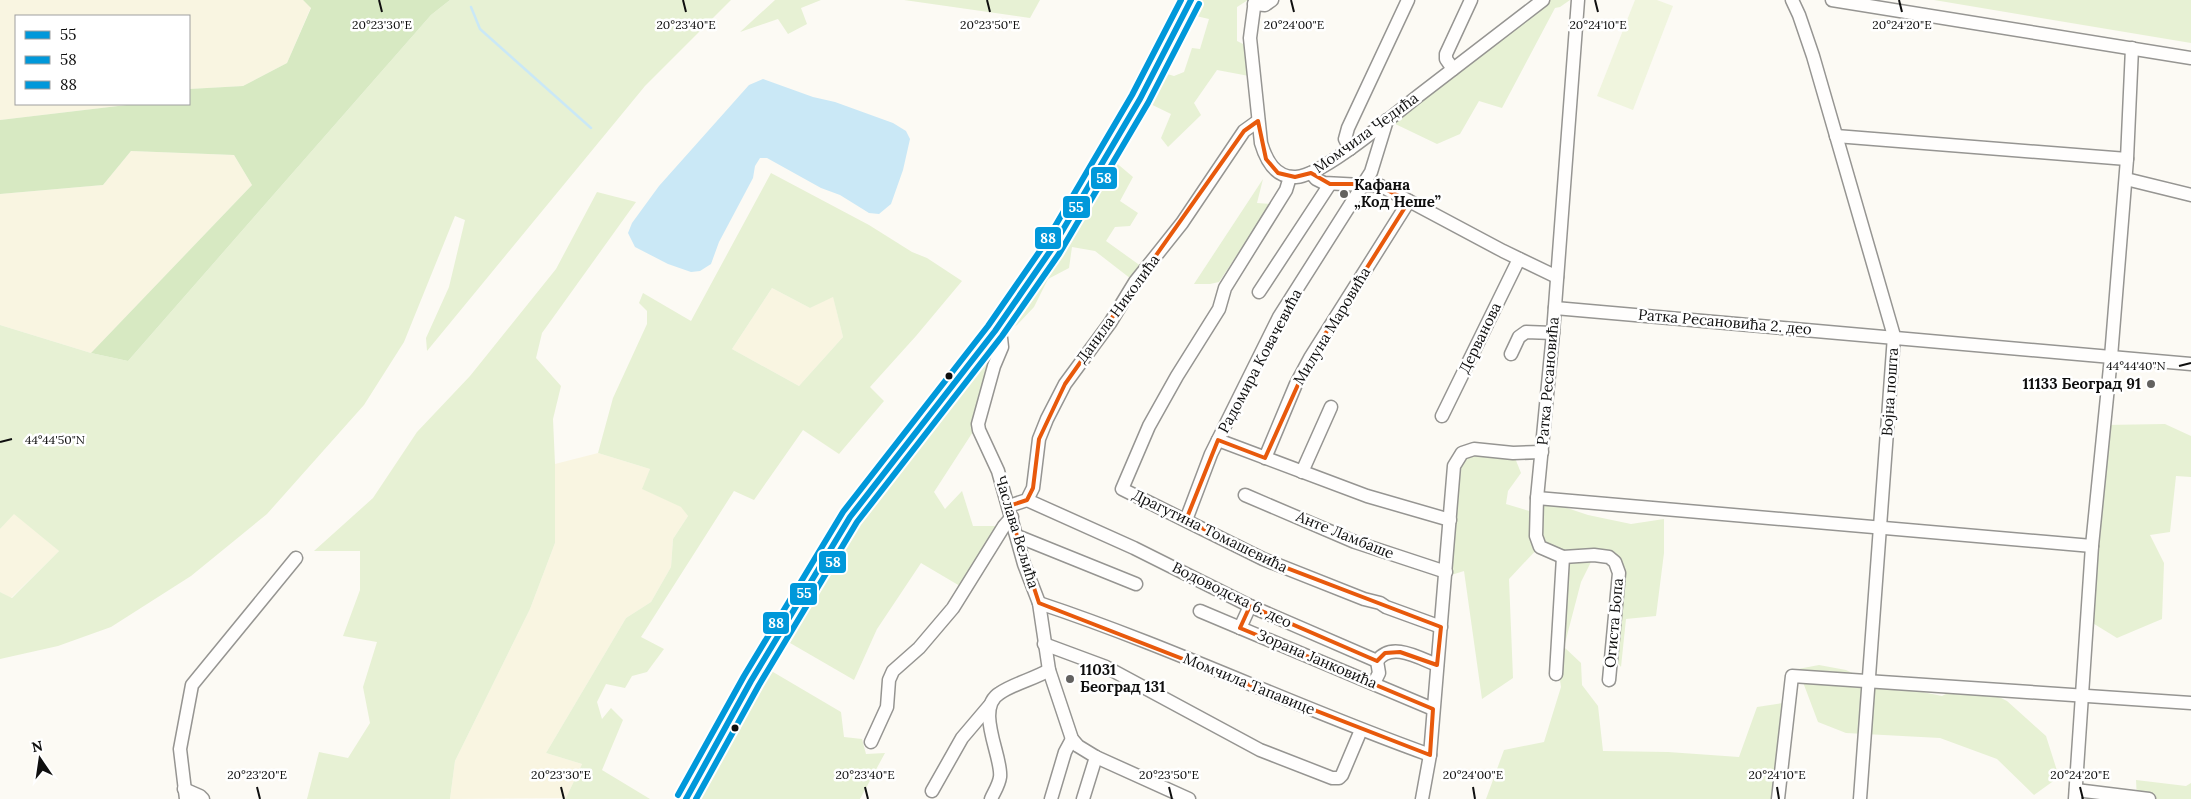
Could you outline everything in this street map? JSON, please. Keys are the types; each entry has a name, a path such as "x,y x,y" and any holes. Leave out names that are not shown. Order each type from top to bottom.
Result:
{"main road":[{"path":"686,799 751,681 850,517 995,331 1052,250 1140,99 1191,0"}],"street":[{"path":"1272,0 1269,4 1254,2 1250,38 1258,121 1261,143 1266,159 1278,173 1290,177"},
{"path":"1350,148 1345,139 1348,128 1408,0"},
{"path":"1453,69 1446,59 1446,54 1472,0"},
{"name":"Момчила Чедића","path":"1290,177 1300,177 1311,173 1350,148 1543,0"},
{"name":"Ратка Ресановића","path":"1422,799 1430,755 1454,466 1462,453 1474,448 1513,453 1542,452 1555,308 1578,0"},
{"name":"Војна пошта","path":"1792,0 1800,15 1813,56 1894,336 1860,799"},
{"path":"1832,0 2191,58"},
{"path":"2132,48 2128,159 2092,546 2076,794 2149,799"},
{"name":"Радомира Ковачевића","path":"1186,520 1201,477 1279,317 1375,163 1387,120"},
{"name":"Данила Николића","path":"1027,500 1033,488 1039,439 1065,384 1110,323 1135,282 1182,223 1244,131 1258,121"},
{"path":"1836,136 2128,159"},
{"path":"1311,173 1320,181 1330,184 1381,186 1557,277"},
{"name":"Драгутина Томашевића","path":"1290,177 1286,190 1225,288 1219,310 1177,376 1149,426 1122,489 1263,559 1440,627"},
{"path":"2126,179 2191,195"},
{"path":"1259,292 1330,184"},
{"name":"Милуна Маровића","path":"1265,458 1296,384 1310,358 1409,201"},
{"name":"Дерванова","path":"1442,416 1519,259"},
{"name":"Ратка Ресановића 2. део","path":"1555,308 1894,336 2191,364"},
{"name":"Часлава Вељића","path":"995,331 1001,338 1002,348 994,366 978,424 979,430 998,471 1024,564 1039,603 1049,670 1072,739"},
{"path":"1512,354 1519,337 1526,332 1553,333"},
{"path":"1302,472 1331,407"},
{"path":"1218,440 1375,499 1450,520"},
{"name":"Огиста Бопа","path":"1542,452 1537,498 1536,536 1540,547 1563,557 1594,555 1609,557 1615,562 1619,573 1609,680"},
{"name":"Анте Ламбаше","path":"1245,495 1355,542 1446,572"},
{"path":"1537,498 2092,546"},
{"path":"871,742 887,707 889,680 893,671 919,648 954,608 1011,512 1027,500"},
{"name":"Водоводска 6. део","path":"1027,500 1134,548 1250,606 1377,661"},
{"path":"1017,536 1136,584"},
{"path":"1556,674 1563,557"},
{"path":"203,799 200,796 185,794 180,749 192,685 296,558"},
{"name":"Момчила Тапавице","path":"1039,603 1116,630 1361,730 1430,755"},
{"path":"1240,628 1250,606"},
{"name":"Зорана Јанковића","path":"1200,611 1433,709"},
{"path":"1044,644 1106,667 1260,750 1332,778 1338,778 1342,775 1361,730"},
{"path":"1374,683 1379,673 1377,661 1385,654 1400,652 1437,666"},
{"path":"932,791 962,738 999,693 1031,680 1049,670"},
{"path":"1778,799 1792,676 2191,703"},
{"path":"990,705 992,735 1000,775 991,799"},
{"path":"1051,799 1065,752 1072,739 1078,746 1096,757 1189,799"},
{"path":"1083,799 1096,757"}],"highlighted area":[{"path":"1258,121 1266,159 1278,173 1295,177 1311,173 1330,184 1375,184 1409,201 1310,358 1265,458 1218,440 1186,520 1263,559 1441,627 1437,665 1400,652 1385,653 1377,661 1250,606 1240,628 1433,709 1430,755 1039,603 1009,506 1027,500 1033,488 1039,439 1065,384 1244,131"}],"shaded area":[{"path":"0,0 303,0 311,7 287,63 243,86 190,89 190,15 15,15 15,105 127,105 0,120"},
{"path":"131,151 234,155 252,185 91,353 0,325 0,194 103,185"},
{"path":"772,288 810,308 833,296 843,337 799,386 732,349"},
{"path":"598,453 650,469 643,489 682,507 688,516 673,539 671,567 651,602 626,618 546,753 582,764 566,798 450,799 455,761 530,609 555,543 555,464"},
{"path":"14,513 59,551 11,598 0,592 0,529"}],"green space":[{"path":"303,0 450,0 431,15 128,361 91,353 252,185 234,155 131,151 103,185 0,194 0,120 127,105 190,105 190,89 243,86 287,63 311,8"},
{"path":"450,0 731,0 645,86 427,351 426,338 449,287 465,220 455,216 404,342 364,405 267,514 191,576 111,627 58,646 0,659 0,592 12,598 59,551 14,514 0,529 0,325 91,353 128,361 431,15"},
{"path":"775,0 821,0 801,8 807,24 788,34 778,19 740,32"},
{"path":"904,0 1040,0 1030,18"},
{"path":"1200,0 1248,0 1237,7 1237,41 1245,45 1249,76 1217,70 1194,103 1201,115 1168,147 1161,138 1171,114 1140,99 1154,70 1174,76 1184,72 1192,48 1200,49 1209,19 1183,13"},
{"path":"1543,0 1570,0 1555,8 1502,108 1479,101 1460,134 1437,144 1387,120"},
{"path":"1635,0 1657,0 1673,6 1633,110 1597,96"},
{"path":"1934,0 2191,0 2191,43"},
{"path":"1107,155 1133,177 1120,201 1138,213 1130,226 1115,227 1106,241 1145,269 1135,282 1095,251 1072,247 1069,268 1048,279 1034,307 1017,325 1010,329 1001,324"},
{"path":"771,173 869,225 912,252 927,258 962,281 870,387 884,401 839,454 803,430 754,500 734,491 641,637 664,649 647,672 632,676 625,688 606,684 597,702 602,719 611,708 623,720 602,770 650,799 562,799 566,798 582,764 546,753 626,618 651,602 671,567 673,539 688,516 681,507 642,489 650,469 598,453 613,398 647,324 647,311 639,303 643,293 691,321","holes":["772,288 810,308 833,297 843,337 799,386 732,349"]},
{"path":"1263,179 1257,203 1271,204 1219,282 1194,284"},
{"path":"597,192 636,202 542,333 536,358 561,386 553,419 555,543 530,609 455,761 450,799 307,799 319,752 348,758 370,723 363,687 377,642 343,636 360,590 360,551 314,551 373,498 417,432 470,376 556,269"},
{"path":"1002,347 978,424 934,492 945,509 962,491 973,526 1004,526 965,589 921,563 877,629 854,680 778,636 816,573 975,355"},
{"path":"2165,424 2191,436 2191,477 2176,476 2170,532 2150,535 2164,563 2162,619 2117,638 2091,622 2104,425"},
{"path":"1462,453 1513,453 1521,473 1508,491 1506,504 1536,513 1537,498 1588,515 1631,524 1664,519 1664,553 1656,616 1626,619 1621,667 1611,654 1615,562 1594,556 1581,582 1564,647 1581,663 1582,685 1598,706 1603,751 1668,752 1739,757 1757,707 1789,702 1778,799 1486,799 1504,750 1544,742 1561,687 1556,653 1563,557 1539,547 1509,579 1513,678 1482,699 1464,571 1448,576 1446,572"},
{"path":"761,665 841,712 844,737 862,739 866,754 885,753 860,799 697,799 689,794"},
{"path":"1819,665 1846,670 1869,681 1942,696 1969,682 2007,701 2046,736 2059,777 2034,795 1997,759 1940,738 1846,733 1818,722 1798,669"},
{"path":"2136,780 2186,786 2191,783 2191,799 2137,799"}],"water":[{"path":"763,79 893,123 906,131 910,139 903,170 891,204 879,214 869,213 840,195 821,188 767,158 760,158 755,166 753,178 719,242 711,264 700,271 691,272 668,264 635,247 628,233 632,223 659,186 749,85"}],"waterway":[{"path":"471,7 480,29 591,128"}],"transit line":[{"name":"88","path":"678,795 744,676 843,512 988,326 1044,245 1132,95 1181,0"},
{"name":"55","path":"686,799 751,681 850,517 995,331 1051,250 1140,99 1191,0"},
{"name":"58","path":"696,799 759,685 857,522 1002,336 1059,254 1148,103 1199,4"}],"place":[{"name":"Кафана „Код Неше”","path":"1344,194"},
{"name":"11133 Београд 91","path":"2151,384"},
{"name":"11031 Београд 131","path":"1070,679"}]}
